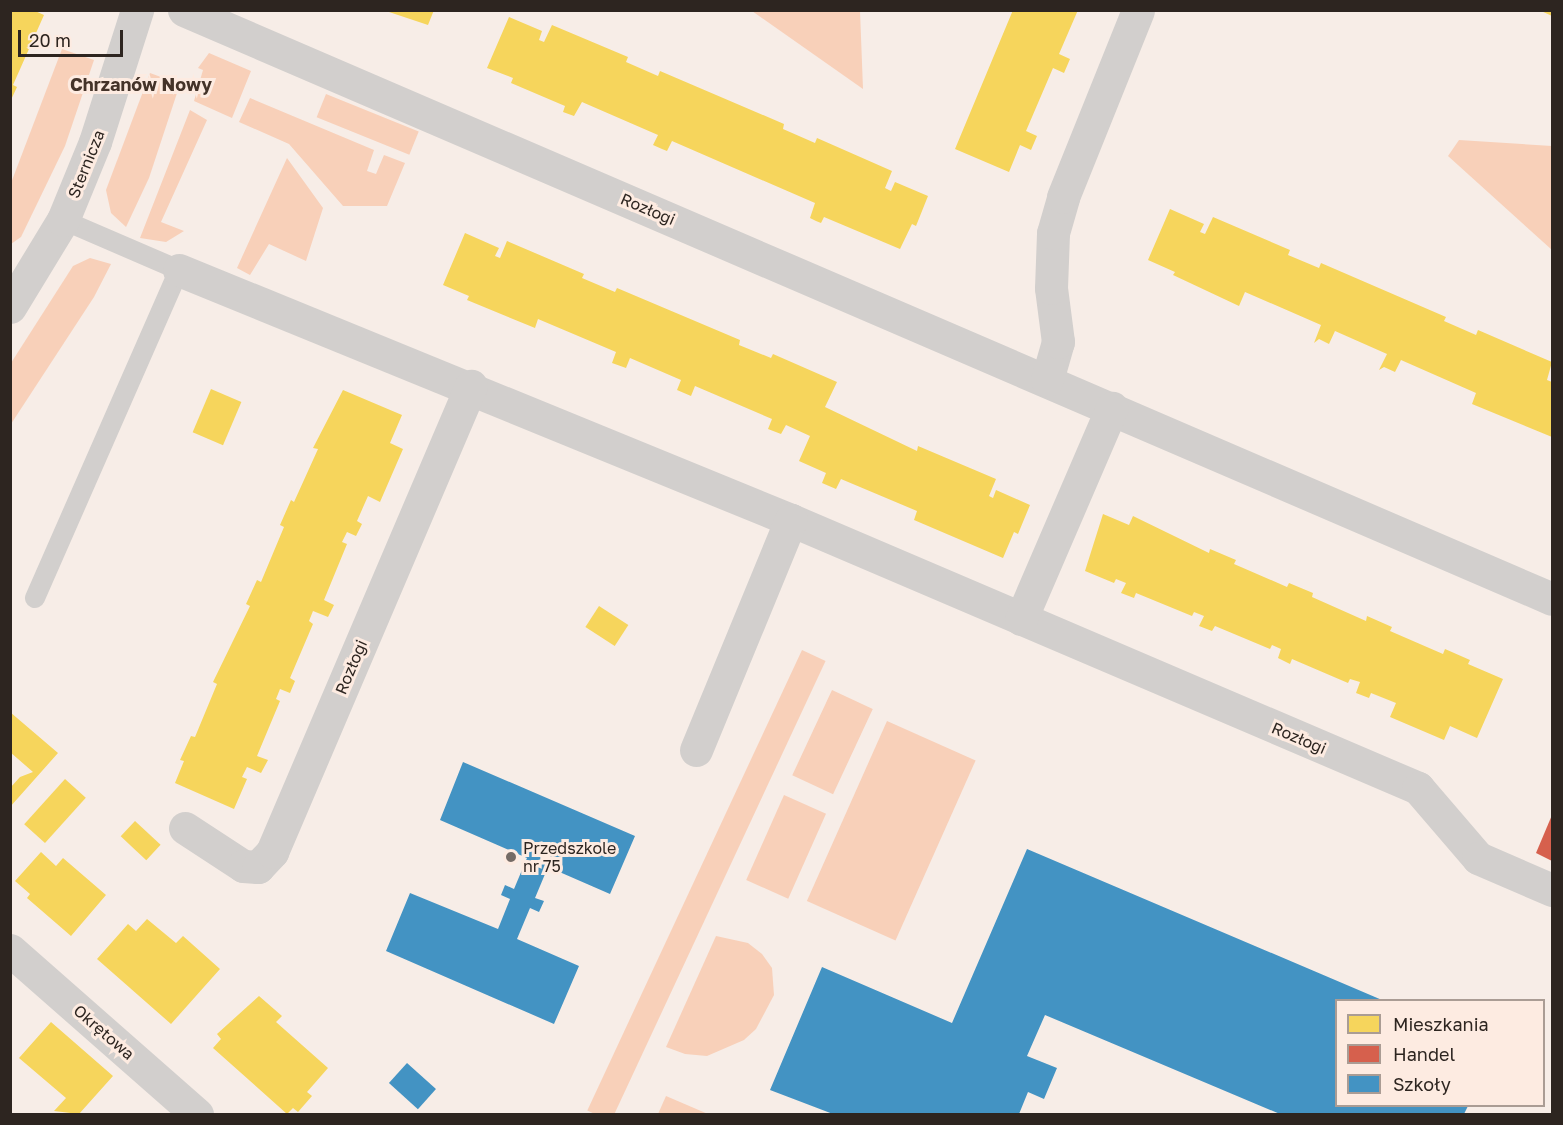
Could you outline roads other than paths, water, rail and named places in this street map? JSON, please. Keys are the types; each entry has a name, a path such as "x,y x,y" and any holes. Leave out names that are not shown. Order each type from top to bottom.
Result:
{"street":[{"name":"Sternicza","path":"14,294 63,220 95,141 137,10"},
{"name":"Rozłogi","path":"184,10 1552,599"},
{"path":"1047,380 1058,342 1051,288 1053,233 1063,197 1137,10"},
{"name":"Rozłogi","path":"179,270 471,386 792,520 1021,620 1418,788 1478,858 1552,890"},
{"name":"Rozłogi","path":"185,828 243,866 258,867 273,852 471,386"},
{"path":"1021,620 1112,408"},
{"path":"696,750 792,520"},
{"name":"Okrętowa","path":"10,950 197,1114"}],"lane":[{"path":"35,598 179,270 63,220"}],"place":[{"name":"Przedszkole nr 75","path":"511,857"}],"district":[{"name":"Chrzanów Nowy","path":"141,84"}]}
